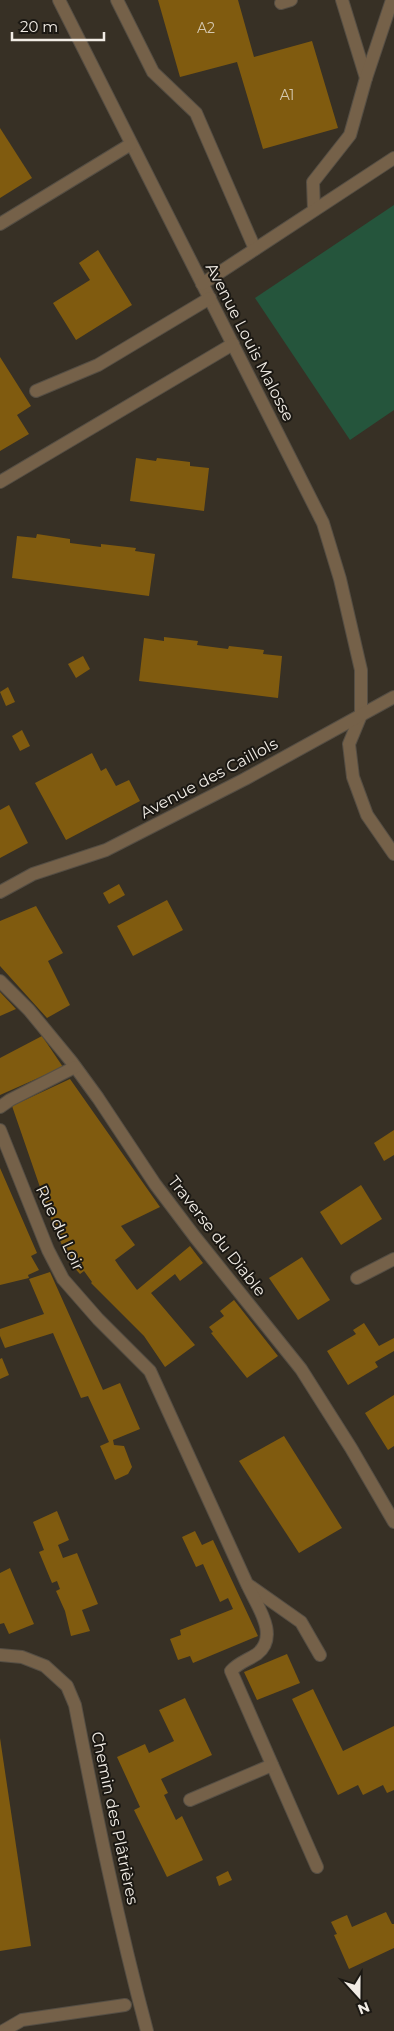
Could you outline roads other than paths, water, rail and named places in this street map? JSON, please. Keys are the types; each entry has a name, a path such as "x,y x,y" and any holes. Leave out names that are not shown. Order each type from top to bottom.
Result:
{"street":[{"name":"Avenue Louis Malosse","path":"59,0 323,523 340,579 361,670 361,715"},
{"path":"117,0 152,72 196,113 255,249"},
{"path":"342,0 366,78"},
{"path":"314,210 313,182 350,134 392,0"},
{"path":"0,224 131,144"},
{"path":"202,284 394,158"},
{"path":"36,391 98,364 210,298"},
{"path":"0,482 233,344"},
{"name":"Avenue des Caillols","path":"0,892 34,874 106,850 245,779 394,697"},
{"path":"361,715 349,744 353,776 367,815 394,854"},
{"name":"Traverse du Diable","path":"0,981 28,1010 75,1067 178,1215 301,1370 351,1448 394,1522"},
{"path":"0,1107 75,1067"},
{"name":"Rue du Loir","path":"0,1130 48,1250 63,1279 98,1320 150,1372 247,1584"},
{"path":"357,1278 394,1259"},
{"path":"247,1584 301,1622 320,1655"},
{"path":"247,1584 268,1628 266,1643 257,1653 238,1664 231,1671 317,1867"},
{"name":"Chemin des Plâtrières","path":"0,1655 22,1657 45,1666 67,1686 75,1705 100,1835 147,2031"},
{"path":"190,1800 272,1765"},
{"path":"3,2031 22,2020 125,2006"}]}
